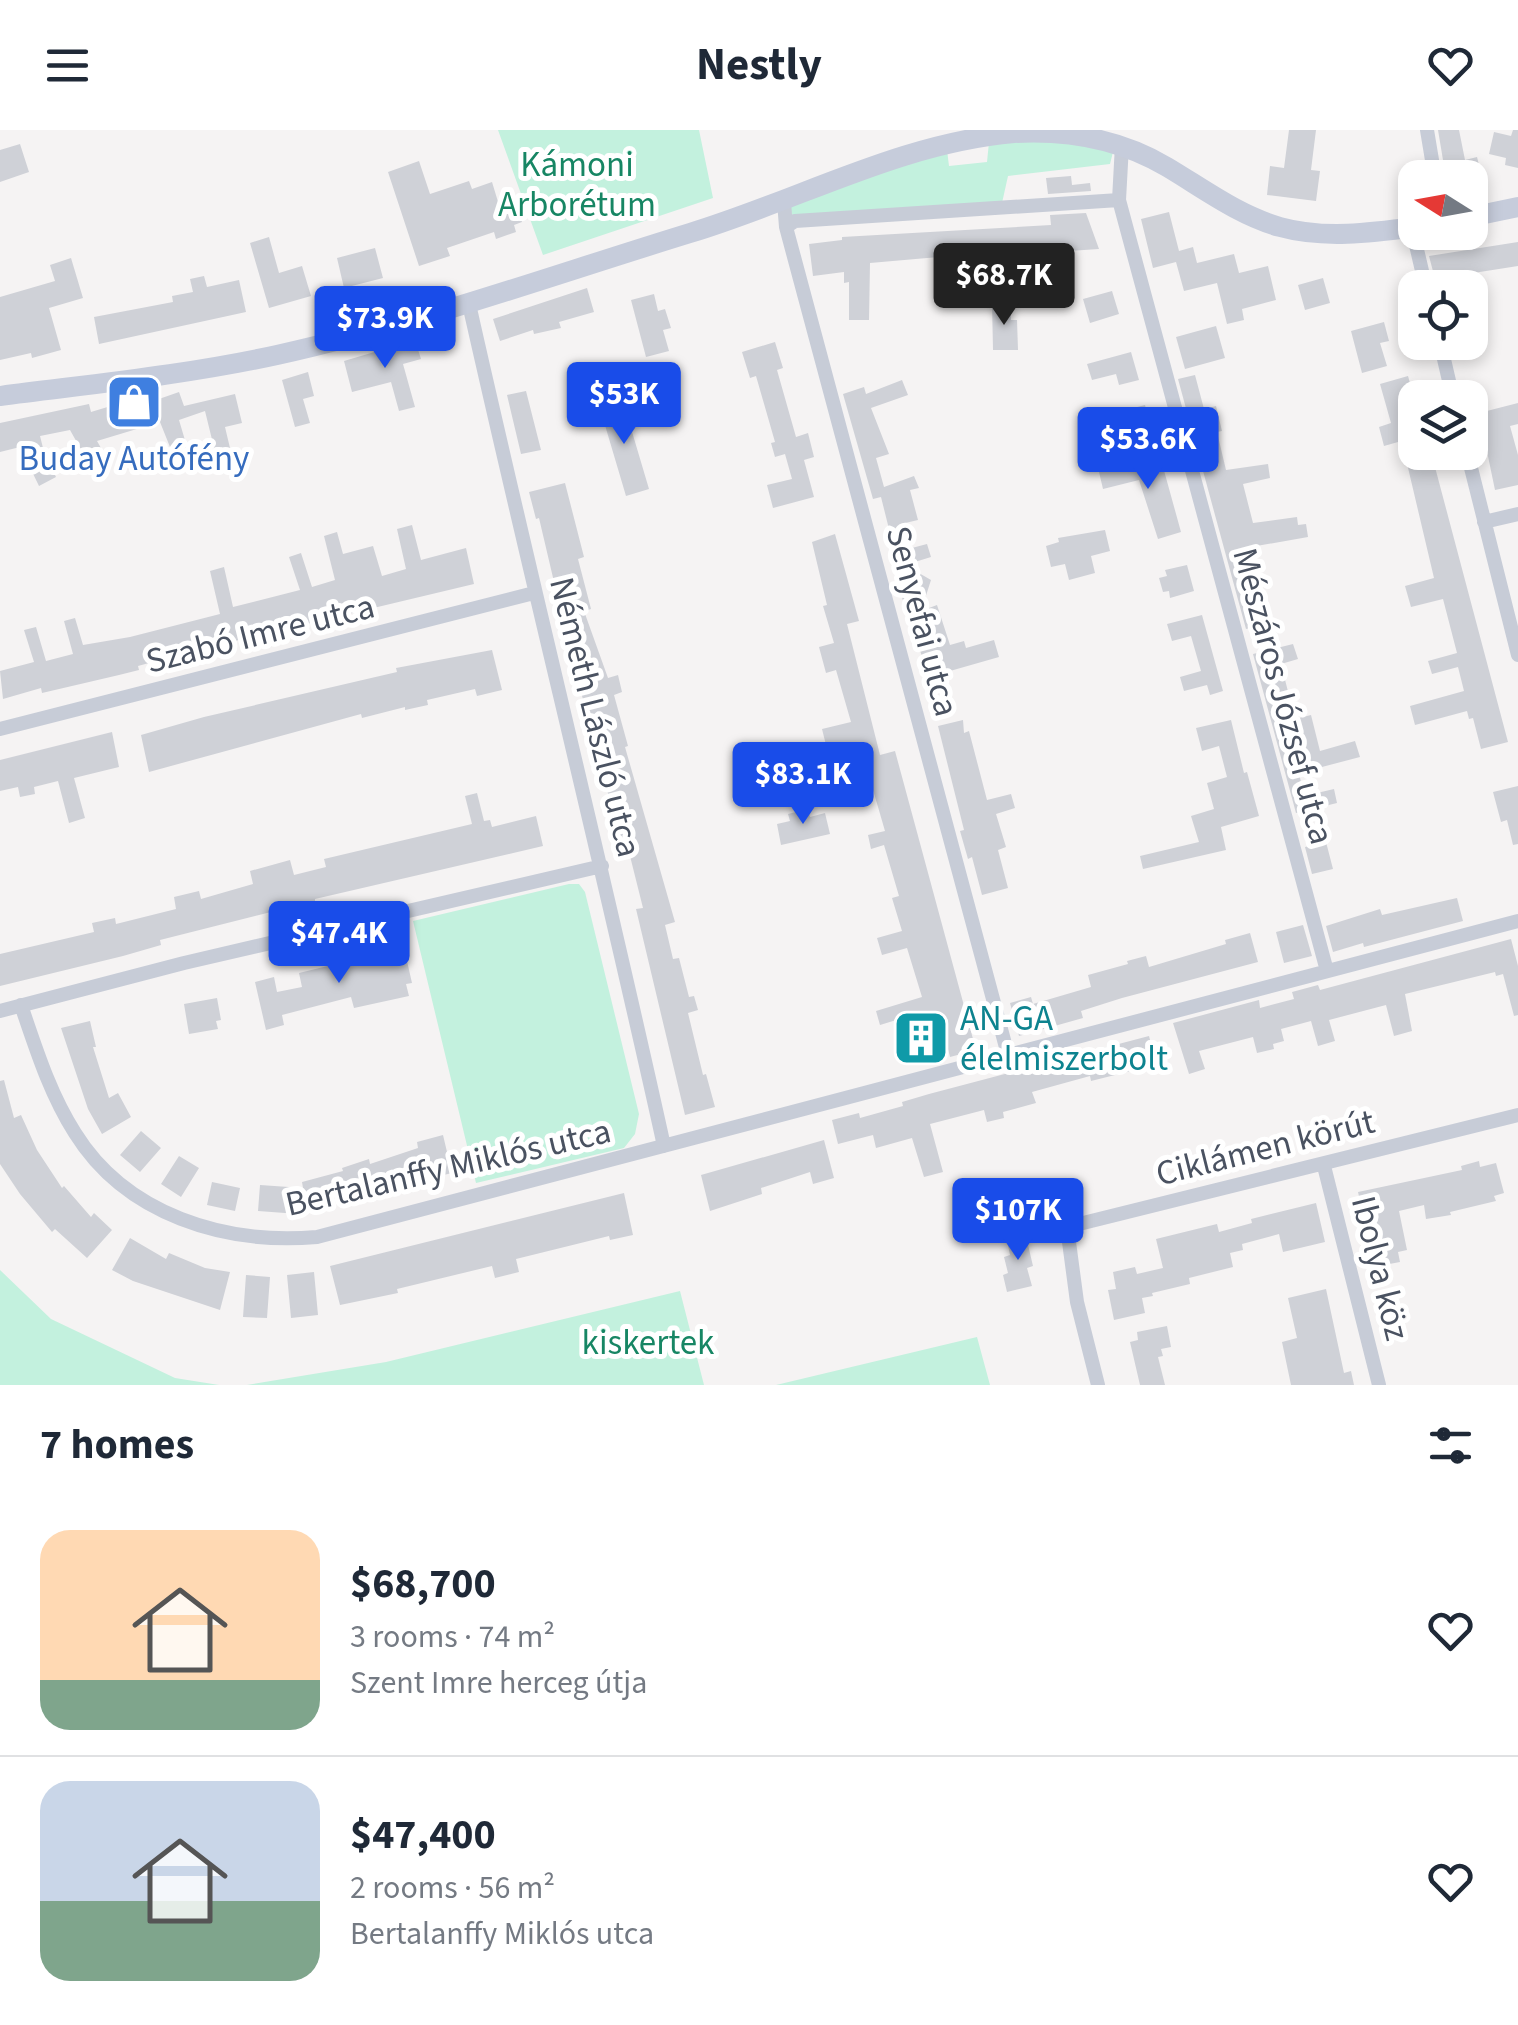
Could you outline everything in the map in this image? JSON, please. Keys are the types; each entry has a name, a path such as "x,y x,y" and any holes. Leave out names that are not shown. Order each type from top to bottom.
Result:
{"main road":[{"path":"0,396 239,362 314,346 469,304 784,202 886,160 950,143 1013,133 1088,135 1122,145 1228,205 1280,227 1337,234 1398,229"},
{"path":"1488,213 1518,207"}],"street":[{"path":"1428,130 1432,160"},
{"name":"Mészáros József utca","path":"1122,145 1119,200 1327,971"},
{"path":"786,227 794,221 1119,200"},
{"name":"Senyefai utca","path":"784,202 786,227 1008,1055"},
{"name":"Németh László utca","path":"469,304 664,1146"},
{"path":"1471,470 1518,655"},
{"path":"1484,522 1518,514"},
{"name":"Szabó Imre utca","path":"0,729 534,593"},
{"path":"0,1010 184,962 602,866"},
{"name":"Bertalanffy Miklós utca","path":"21,1005 58,1102 94,1159 136,1196 186,1222 236,1236 317,1237 1518,921"},
{"name":"Ciklámen körút","path":"1098,1385 1077,1302 1067,1227 1518,1115"},
{"name":"Ibolya köz","path":"1324,1166 1379,1385"}],"green space":[{"name":"Kámoni Arborétum","path":"498,130 699,130 713,198 543,255"},
{"path":"1053,138 1113,152 1110,164 1008,176 1002,203 795,221 788,205 947,150 949,166 987,162 989,142"},
{"path":"579,884 585,892 639,1114 635,1134 624,1148 476,1183 413,921"},
{"path":"0,1270 51,1319 175,1378 219,1385 0,1385"},
{"name":"kiskertek","path":"680,1291 704,1385 247,1385 386,1362"},
{"name":"kiskertek","path":"977,1337 990,1385 776,1385"}],"building":[{"path":"1289,130 1316,130 1311,170 1320,171 1316,201 1267,195 1270,166 1284,168"},
{"path":"1438,130 1459,130 1465,160 1443,160"},
{"path":"1513,130 1518,130 1518,168 1505,165 1506,158 1489,154 1494,132 1511,136"},
{"path":"20,144 29,172 0,182 0,150"},
{"path":"419,161 430,194 469,181 472,189 492,182 499,205 505,203 508,212 518,209 522,222 514,225 516,232 496,239 494,232 447,248 450,256 419,266 388,172"},
{"path":"1071,176 1072,185 1090,183 1091,191 1048,194 1046,178"},
{"path":"1169,212 1179,251 1193,247 1197,263 1234,254 1239,273 1268,266 1276,300 1242,309 1244,320 1227,324 1217,283 1184,291 1176,262 1153,268 1141,219"},
{"path":"1086,213 1099,249 1054,252 1054,256 1042,257 1043,293 1028,294 1025,246 978,249 979,257 970,257 970,276 951,277 950,256 870,263 869,320 849,320 849,282 844,283 844,272 813,276 809,244 842,237 1051,225 1050,215"},
{"path":"269,237 279,273 302,266 311,296 269,308 250,243"},
{"path":"1518,242 1518,266 1488,271 1433,270 1429,256 1488,250 1488,247"},
{"path":"375,248 383,278 344,288 337,258"},
{"path":"71,258 83,298 49,308 61,350 32,358 31,353 0,360 0,297 55,281 50,265"},
{"path":"204,276 207,287 239,280 246,312 99,344 94,317 173,302 172,296 193,292 190,279"},
{"path":"1323,278 1330,303 1305,310 1298,285"},
{"path":"587,288 594,312 559,322 561,328 534,334 533,330 500,341 493,319"},
{"path":"1112,291 1119,314 1090,323 1083,299"},
{"path":"654,294 658,311 665,309 671,328 663,330 669,351 646,357 631,300"},
{"path":"992,302 1011,302 1011,320 1017,320 1018,350 993,350"},
{"path":"1384,322 1389,341 1380,343 1387,366 1362,373 1351,331"},
{"path":"1216,326 1225,358 1185,369 1176,337"},
{"path":"415,340 421,359 403,364 415,407 399,411 391,382 352,392 344,361"},
{"path":"775,342 783,368 777,370 796,437 808,433 814,457 804,460 814,497 773,508 767,485 792,479 785,454 775,457 771,443 775,442 756,376 750,378 742,352"},
{"path":"1131,352 1139,380 1119,385 1116,374 1092,380 1087,364"},
{"path":"308,372 314,396 303,399 310,423 295,427 282,380"},
{"path":"1195,375 1204,409 1216,406 1222,431 1217,432 1226,470 1268,464 1270,478 1243,484 1253,523 1297,517 1298,525 1306,524 1308,537 1245,548 1261,625 1246,629 1178,379"},
{"path":"1408,376 1409,380 1398,380 1398,442 1384,446 1379,427 1391,423 1380,384"},
{"path":"902,380 908,395 871,408 889,454 876,458 884,487 914,476 919,488 910,490 918,520 901,524 908,549 927,544 931,557 905,565 931,580 921,611 937,605 950,645 964,641 966,648 994,640 999,657 929,677 896,580 899,579 888,543 892,541 881,497 873,499 843,394 864,387 866,394"},
{"path":"526,391 541,450 521,454 507,395"},
{"path":"179,392 184,406 235,394 242,423 225,427 234,465 219,468 205,411 179,420 187,447 172,452 160,422 97,441 109,462 93,471 70,430 40,436 56,477 39,486 20,447 0,452 0,423 89,404 91,412 137,398 139,406"},
{"path":"622,398 649,489 626,496 599,405"},
{"path":"1518,403 1518,424 1510,426 1518,455 1518,485 1495,490 1488,456 1488,411"},
{"path":"1145,405 1152,432 1125,439 1118,412"},
{"path":"1160,456 1181,532 1158,539 1139,480 1103,489 1099,472"},
{"path":"1409,470 1436,470 1508,742 1481,749 1473,718 1469,719 1467,711 1415,725 1410,706 1464,691 1458,667 1432,674 1428,661 1457,653 1443,599 1411,607 1405,586 1434,578"},
{"path":"565,483 584,557 578,559 591,609 584,611 608,678 618,675 622,692 614,695 628,746 625,747 675,922 665,925 673,959 679,958 689,997 694,996 698,1010 688,1013 715,1107 685,1115 636,909 643,908 627,844 622,846 577,677 570,644 578,642 570,614 562,616 529,492"},
{"path":"412,525 421,560 466,548 474,584 189,652 119,675 42,693 41,688 3,699 0,671 34,662 24,630 36,627 46,661 73,654 64,621 75,618 83,645 220,614 210,571 224,567 233,607 300,590 289,557 301,553 312,587 335,580 324,536 337,532 343,554 373,546 382,576 406,569 397,529"},
{"path":"1105,530 1110,551 1091,556 1095,573 1069,580 1065,564 1051,567 1046,546 1059,542 1058,538"},
{"path":"835,534 859,621 847,624 880,755 895,751 976,1050 950,1057 946,1041 915,1049 906,1017 880,1025 876,1011 922,997 907,948 882,955 877,938 902,931 892,898 899,896 884,845 871,849 868,835 885,831 860,745 828,753 822,729 851,722 836,670 826,673 819,647 834,643 812,542"},
{"path":"1187,565 1194,591 1170,598 1169,591 1163,592 1159,578 1167,576 1165,570"},
{"path":"1202,615 1223,691 1210,695 1207,685 1184,691 1180,677 1201,671 1191,636 1172,641 1167,624"},
{"path":"1293,644 1298,659 1281,664 1295,719 1311,715 1320,751 1355,741 1360,757 1299,773 1304,796 1334,789 1337,803 1296,813 1253,654"},
{"path":"492,650 502,690 477,696 475,689 427,700 428,705 362,718 361,714 149,772 141,735 397,672 396,668"},
{"path":"963,720 987,800 1011,794 1015,808 996,814 1006,847 998,850 1008,888 982,895 960,831 964,830 938,726"},
{"path":"1231,720 1259,816 1221,827 1226,850 1143,869 1140,856 1199,842 1191,816 1214,809 1207,783 1227,777 1219,746 1202,751 1196,728"},
{"path":"112,732 119,767 74,778 85,818 69,823 58,781 34,787 35,794 20,797 18,787 0,791 0,760"},
{"path":"1518,786 1518,844 1513,845 1507,820 1501,822 1493,792"},
{"path":"477,793 484,821 490,820 492,827 536,816 543,846 315,899 160,940 161,945 123,956 0,986 0,954 94,932 92,923 115,918 116,924 176,909 174,897 199,891 201,899 253,884 250,871 290,860 294,875 326,867 324,859 472,824 465,796"},
{"path":"808,809 810,817 825,813 830,834 781,845 777,824 790,821 788,814"},
{"path":"1326,842 1333,869 1312,874 1305,847"},
{"path":"1457,898 1463,921 1333,952 1326,926 1380,909 1382,915"},
{"path":"1303,925 1312,956 1284,963 1276,932"},
{"path":"1250,933 1258,962 1122,998 1081,1011 1083,1018 1019,1036 1010,1003 1031,997 1033,1004 1091,987 1088,975 1128,964 1127,961 1146,956 1149,967"},
{"path":"1511,939 1518,966 1518,1015 1514,1016 1503,974 1496,976 1495,972 1405,994 1412,1031 1394,1036 1386,1005 1329,1020 1335,1041 1318,1046 1311,1021 1281,1029 1284,1041 1273,1044 1274,1049 1257,1053 1253,1037 1199,1051 1205,1069 1189,1074 1173,1023 1259,1000 1260,1008 1294,999 1292,992 1318,985 1320,990"},
{"path":"404,948 412,983 406,984 409,996 354,1008 351,997 282,1015 284,1025 266,1030 255,982 274,977 277,992 302,987 299,973 355,955 356,959"},
{"path":"217,998 221,1020 216,1021 218,1029 189,1034 184,1004"},
{"path":"90,1021 93,1047 109,1098 118,1093 131,1117 102,1134 88,1109 61,1028"},
{"path":"1149,1036 1155,1059 1142,1062 1143,1068 1091,1081 1090,1076 1032,1092 1036,1103 1003,1112 1004,1118 987,1122 984,1110 930,1124 943,1172 924,1177 912,1138 876,1148 873,1135 838,1144 832,1120 859,1113 860,1118 929,1094"},
{"path":"4,1080 14,1118 21,1115 37,1150 62,1188 91,1217 94,1213 112,1230 87,1258 55,1229 52,1232 0,1164 0,1081"},
{"path":"141,1131 161,1148 140,1172 120,1155"},
{"path":"443,1135 452,1173 285,1213 258,1211 260,1185 303,1188 302,1182 369,1159 370,1164 418,1148 417,1142"},
{"path":"824,1140 834,1178 813,1184 810,1172 761,1188 762,1194 710,1211 701,1175"},
{"path":"179,1156 199,1168 181,1197 161,1184"},
{"path":"1479,1161 1480,1167 1496,1163 1504,1193 1494,1196 1496,1201 1426,1219 1424,1205 1399,1211 1407,1250 1398,1252 1400,1262 1384,1265 1382,1255 1373,1257 1358,1192 1462,1170 1461,1166"},
{"path":"212,1182 240,1188 235,1211 207,1205"},
{"path":"624,1193 633,1235 610,1240 609,1236 516,1259 519,1272 495,1278 492,1266 340,1305 330,1266"},
{"path":"1316,1203 1325,1242 1283,1252 1279,1234 1242,1244 1243,1250 1230,1253 1233,1267 1189,1278 1190,1284 1152,1293 1153,1296 1142,1298 1145,1313 1114,1320 1108,1290 1116,1289 1113,1272 1135,1267 1137,1274 1163,1268 1156,1239 1217,1224 1219,1232 1252,1223 1251,1219"},
{"path":"1025,1232 1033,1266 1027,1268 1032,1286 1007,1292 1003,1275 1008,1273 1004,1257 1010,1255 1006,1236"},
{"path":"130,1238 166,1259 169,1253 205,1268 230,1272 220,1310 133,1281 112,1270"},
{"path":"314,1272 318,1315 291,1318 287,1275"},
{"path":"246,1275 270,1277 267,1318 243,1317"},
{"path":"1326,1289 1344,1373 1351,1371 1354,1385 1291,1385 1282,1342 1297,1338 1288,1298"},
{"path":"1167,1326 1171,1347 1161,1349 1163,1356 1158,1357 1165,1385 1140,1385 1130,1342 1138,1340 1137,1332"}],"place":[{"name":"Buday Autófény","path":"134,402"},
{"name":"AN-GA élelmiszerbolt","path":"921,1038"}]}
